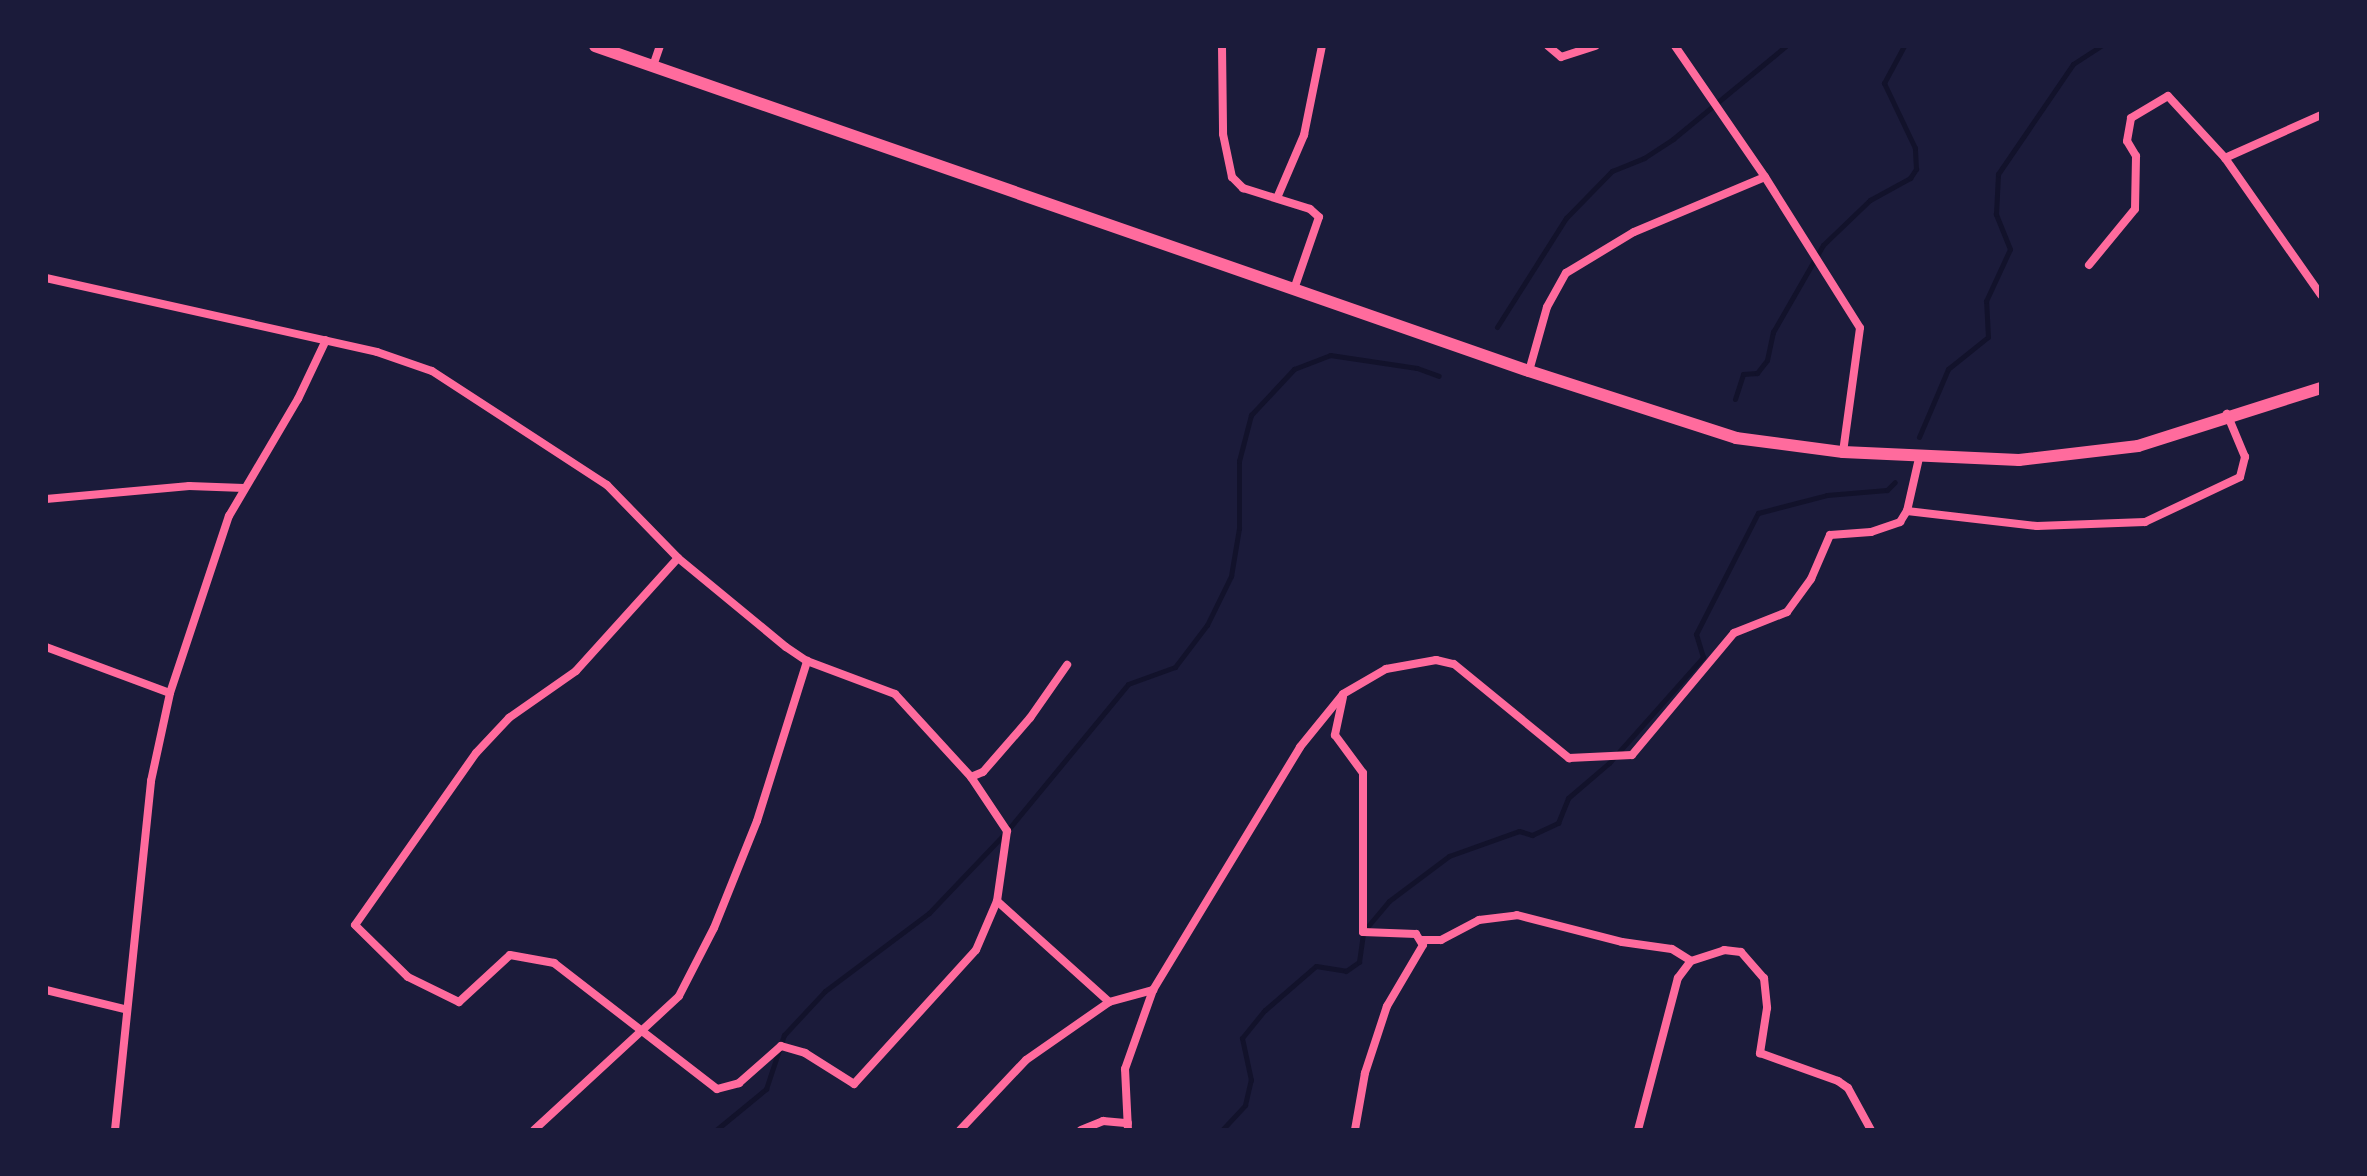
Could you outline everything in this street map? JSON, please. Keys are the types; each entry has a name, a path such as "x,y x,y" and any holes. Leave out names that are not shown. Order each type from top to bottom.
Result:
{"highway":[{"path":"595,46 1529,371 1736,438 1843,452 2019,460 2138,446 2227,414 2321,388"}],"street":[{"path":"653,66 660,46"},
{"path":"1222,46 1223,134 1232,177 1243,188 1277,198 1319,217 1294,289"},
{"path":"1277,198 1304,135 1322,46"},
{"path":"1548,46 1561,57 1585,53 1595,46"},
{"path":"1675,46 1765,177 1860,328 1843,452"},
{"path":"2089,265 2135,209 2136,156 2127,141 2131,118 2168,96 2225,158 2321,295"},
{"path":"2225,158 2321,115"},
{"path":"1529,371 1547,307 1566,273 1634,232 1765,177"},
{"path":"46,278 326,340 432,371 607,485 678,558 807,661 895,694 971,777 1007,831 997,901 976,950 854,1084 805,1053 781,1046 739,1083 717,1089 646,1030 625,1021 554,963 535,956 510,955 496,963 459,1002 408,977 355,925 476,753 509,718 576,671 678,558"},
{"path":"115,1130 124,1009 140,927 151,781 170,693 210,563 244,488 298,399 326,340"},
{"path":"1907,511 2037,526 2145,522 2240,477 2245,457 2227,414"},
{"path":"1081,1130 1103,1121 1128,1126 1125,1069 1153,990 1300,747 1343,694 1386,669 1412,660 1454,664 1569,758 1632,755 1741,627 1765,624 1787,612 1811,579 1830,535 1892,527 1907,511 1920,454"},
{"path":"46,499 189,486 244,488"},
{"path":"46,647 170,693"},
{"path":"534,1130 646,1030 679,996 714,928 757,821 807,661"},
{"path":"971,777 983,772 1030,718 1067,665"},
{"path":"1343,694 1335,735 1363,773 1363,932 1388,937 1400,931 1421,940 1441,940 1479,920 1517,915 1622,942 1672,949 1691,961"},
{"path":"997,901 1109,1002"},
{"path":"1355,1130 1365,1073 1387,1006 1402,975 1418,958 1421,940"},
{"path":"1638,1130 1678,978 1691,961 1724,950 1741,952 1754,962 1766,986 1760,1053 1838,1081 1848,1088 1871,1130"},
{"path":"46,990 124,1009"},
{"path":"960,1130 1026,1060 1109,1002 1153,990"}],"waterway":[{"path":"1497,327 1566,218 1612,171 1644,158 1673,139 1786,46"},
{"path":"1735,399 1743,374 1757,373 1767,360 1773,332 1823,245 1870,200 1910,178 1916,169 1915,148 1884,83 1904,46"},
{"path":"1919,437 1948,369 1988,337 1986,301 2010,249 1996,214 1998,174 2073,64 2101,46"},
{"path":"716,1130 766,1089 784,1035 825,991 929,913 1007,831 1128,684 1175,667 1207,625 1231,576 1239,528 1239,461 1251,415 1294,369 1330,355 1417,368 1439,376"},
{"path":"1222,1130 1245,1105 1251,1080 1242,1038 1265,1010 1316,966 1346,971 1359,962 1363,932 1389,901 1449,856 1519,831 1532,835 1558,823 1568,798 1609,763 1703,657 1696,634 1758,513 1827,495 1887,490 1895,482"}]}
